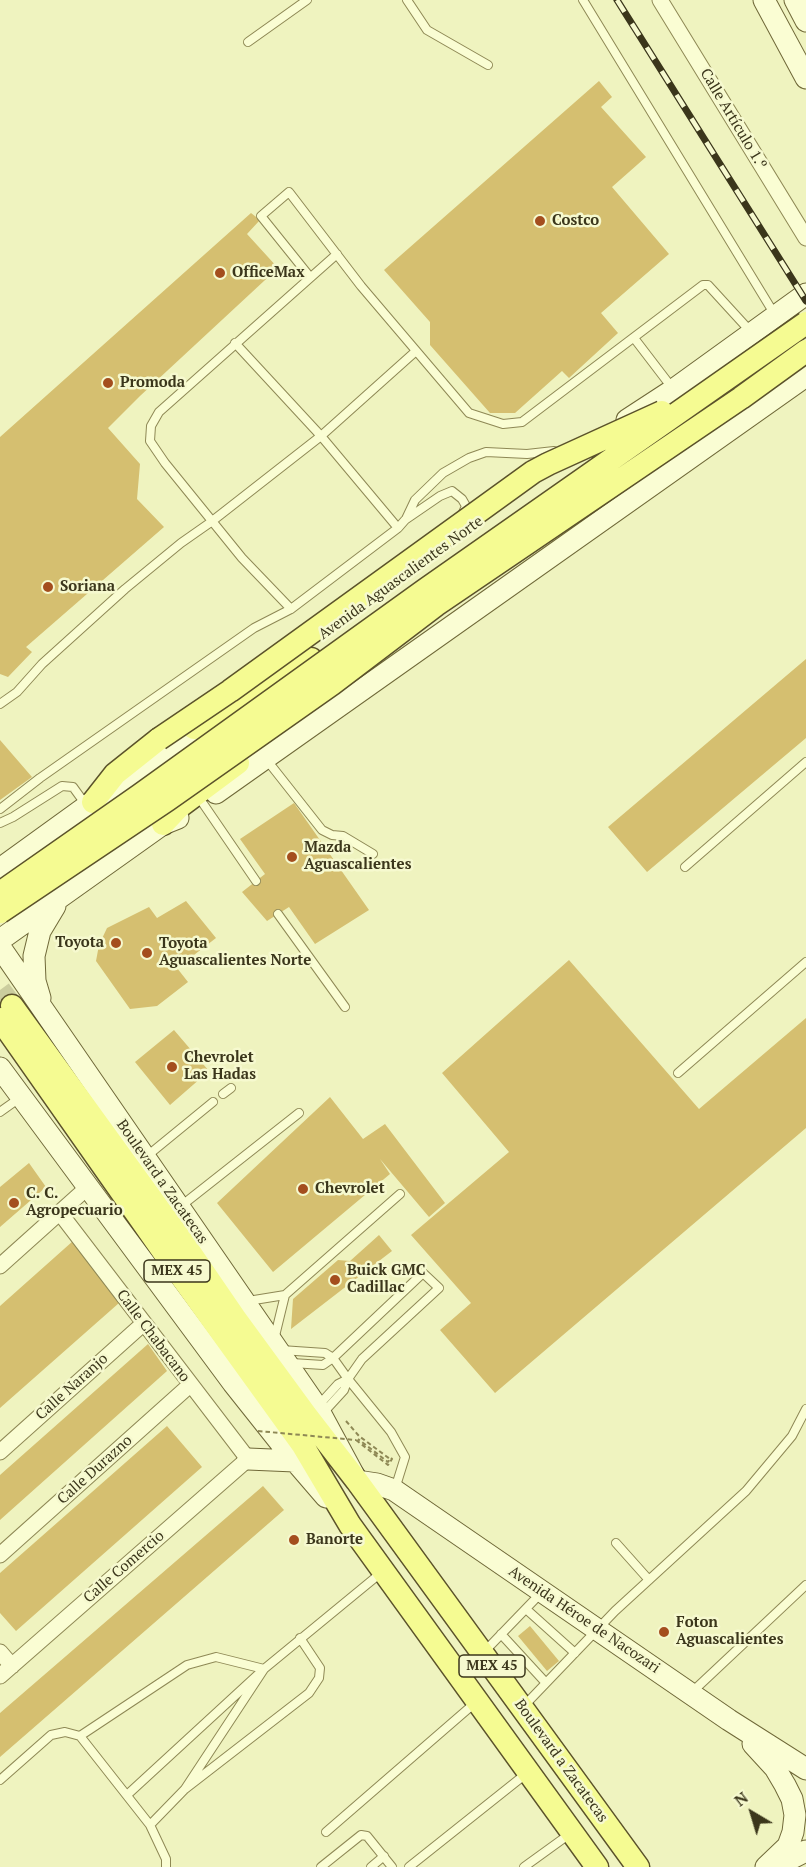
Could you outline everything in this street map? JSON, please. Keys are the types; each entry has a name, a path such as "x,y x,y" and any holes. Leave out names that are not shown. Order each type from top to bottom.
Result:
{"main road":[{"path":"764,0 806,78"},
{"path":"795,0 806,21"},
{"name":"Avenida Aguascalientes Norte","path":"2,864 57,828 494,509 674,390 806,294"},
{"name":"Avenida Aguascalientes Norte","path":"0,912 167,800 332,684 431,597 705,394 806,323"},
{"path":"729,350 746,348 756,352 764,364 768,382 764,398 748,417"},
{"name":"Avenida Aguascalientes Norte","path":"0,893 431,597 741,398 806,351"},
{"path":"163,824 183,816 806,376"},
{"path":"90,804 115,774 159,740 533,472 621,430 705,394"},
{"path":"194,728 216,723 379,612 431,597"},
{"path":"0,939 163,824 178,807 418,631 431,597"},
{"path":"49,1017 35,981 34,956 45,920 66,894"},
{"path":"0,902 6,909 18,915 31,915 43,910"},
{"name":"Boulevard a Zacatecas","path":"0,947 319,1411 357,1481"},
{"path":"0,977 17,978 25,982"},
{"name":"Boulevard a Zacatecas","path":"6,1013 185,1245 235,1318 357,1481 638,1867"},
{"name":"Boulevard a Zacatecas","path":"6,1013 172,1264 302,1444 350,1525"},
{"name":"Boulevard a Zacatecas","path":"0,1068 233,1383 350,1525 597,1867"},
{"path":"248,1459 295,1461"},
{"name":"Avenida Héroe de Nacozari","path":"357,1481 377,1484 394,1490 690,1694 806,1769"},
{"path":"729,1720 775,1768 792,1799 795,1815 788,1846 766,1867"},
{"path":"773,1867 806,1843"},
{"path":"773,1867 806,1851"}],"street":[{"name":"Calle Artículo 1.º","path":"660,0 806,238"},
{"path":"0,1266 88,1187"},
{"name":"Calle Chabacano","path":"63,1210 144,1323 248,1459"},
{"name":"Calle Naranjo","path":"0,1452 144,1323"},
{"name":"Calle Durazno","path":"0,1555 190,1384"},
{"name":"Calle Comercio","path":"6,1671 248,1459"},
{"path":"0,1652 6,1671"}],"lane":[{"path":"248,42 307,0"},
{"path":"407,0 427,30 488,65"},
{"path":"583,0 775,316"},
{"path":"310,277 261,216 289,192 416,351 469,413 503,424 522,422 703,285 708,285 752,333"},
{"path":"291,609 211,522 165,464 150,441 151,426 159,412 337,254"},
{"path":"634,338 674,390"},
{"path":"235,343 321,436 398,528"},
{"path":"0,704 17,692 42,664 125,589 181,543 321,436 416,351"},
{"path":"405,520 415,500 443,473 469,458 486,452 546,453 599,438"},
{"path":"0,809 40,778 254,628 291,609 398,528 405,520 440,496 452,491 462,499 466,506 447,544"},
{"path":"266,758 322,830 344,836 373,854"},
{"path":"685,867 806,762"},
{"path":"0,822 13,817 62,786 73,787 90,804"},
{"path":"202,802 256,881"},
{"path":"278,914 345,1007"},
{"path":"678,1073 806,962"},
{"path":"223,1094 231,1088"},
{"path":"0,1112 21,1096"},
{"path":"145,1157 213,1102"},
{"path":"179,1207 299,1113"},
{"path":"245,1302 285,1294 400,1194"},
{"path":"279,1352 323,1365 423,1273 439,1288 362,1359 348,1379 338,1384 319,1411"},
{"path":"279,1352 285,1294"},
{"path":"279,1352 325,1353 333,1358 391,1432 405,1457 394,1490"},
{"path":"522,1708 597,1630 746,1491 792,1436 806,1409"},
{"path":"616,1543 649,1580"},
{"path":"127,1795 264,1669 384,1571"},
{"path":"690,1694 806,1585"},
{"path":"483,1654 542,1592"},
{"path":"526,1609 575,1653"},
{"path":"501,1634 546,1683"},
{"path":"150,1824 185,1789 309,1692 319,1678 320,1668 300,1638"},
{"path":"80,1736 187,1665 216,1657 264,1669"},
{"path":"185,1789 264,1669"},
{"path":"326,1832 477,1701"},
{"path":"0,1780 51,1735 65,1732 80,1736 150,1824 166,1859 166,1867"},
{"path":"409,1867 529,1772"},
{"path":"524,1867 572,1832"},
{"path":"321,1867 361,1835 367,1836 392,1867"},
{"path":"371,1867 384,1856"}],"path":[{"path":"258,1431 356,1440 388,1465 392,1459 361,1435 358,1439 388,1462 390,1459 375,1448 367,1442 359,1436"}],"building":[{"name":"Costco","path":"599,81 612,97 601,107 646,157 612,187 669,254 601,313 618,333 569,378 562,371 515,413 490,413 430,345 430,322 384,270"},
{"path":"251,213 260,220 247,234 278,268 108,428 140,464 137,499 164,527 26,647 32,652 8,677 0,674 0,437"},
{"path":"806,659 806,738 647,872 608,827"},
{"path":"0,740 32,777 0,800"},
{"name":"Mazda Aguascalientes","path":"294,803 369,910 315,944 289,907 267,921 242,892 265,874 240,839"},
{"name":"Toyota Aguascalientes Norte","path":"186,901 216,938 177,968 188,982 157,1006 130,1009 96,961 99,945 107,928 149,907 157,918"},
{"path":"569,960 699,1109 806,1018 806,1128 495,1393 440,1330 471,1303 411,1235 509,1152 442,1073"},
{"name":"Chevrolet Las Hadas","path":"174,1030 209,1071 170,1105 135,1062"},
{"name":"Chevrolet","path":"330,1097 363,1139 385,1124 445,1203 429,1217 380,1159 390,1174 273,1272 217,1203"},
{"name":"C. C. Agropecuario","path":"29,1163 46,1187 0,1227 0,1187"},
{"name":"Buick GMC Cadillac","path":"379,1235 392,1251 291,1329 293,1299 338,1260 350,1261"},
{"path":"73,1241 119,1303 0,1408 0,1306"},
{"path":"148,1344 167,1371 0,1520 0,1475"},
{"path":"167,1426 202,1467 16,1631 0,1613 0,1573"},
{"path":"263,1486 284,1510 0,1757 0,1713"},
{"path":"530,1626 559,1661 547,1671 518,1636"}],"tunnel":[{"path":"0,990 12,1006"}],"railway":[{"path":"617,0 806,301"}],"place":[{"name":"Costco","path":"540,221"},
{"name":"OfficeMax","path":"220,273"},
{"name":"Promoda","path":"108,383"},
{"name":"Soriana","path":"48,587"},
{"name":"Mazda Aguascalientes","path":"292,857"},
{"name":"Toyota","path":"116,943"},
{"name":"Toyota Aguascalientes Norte","path":"147,953"},
{"name":"Chevrolet Las Hadas","path":"172,1067"},
{"name":"Chevrolet","path":"303,1189"},
{"name":"C. C. Agropecuario","path":"14,1203"},
{"name":"Buick GMC Cadillac","path":"335,1280"},
{"name":"Banorte","path":"294,1540"},
{"name":"Foton Aguascalientes","path":"664,1632"}]}
